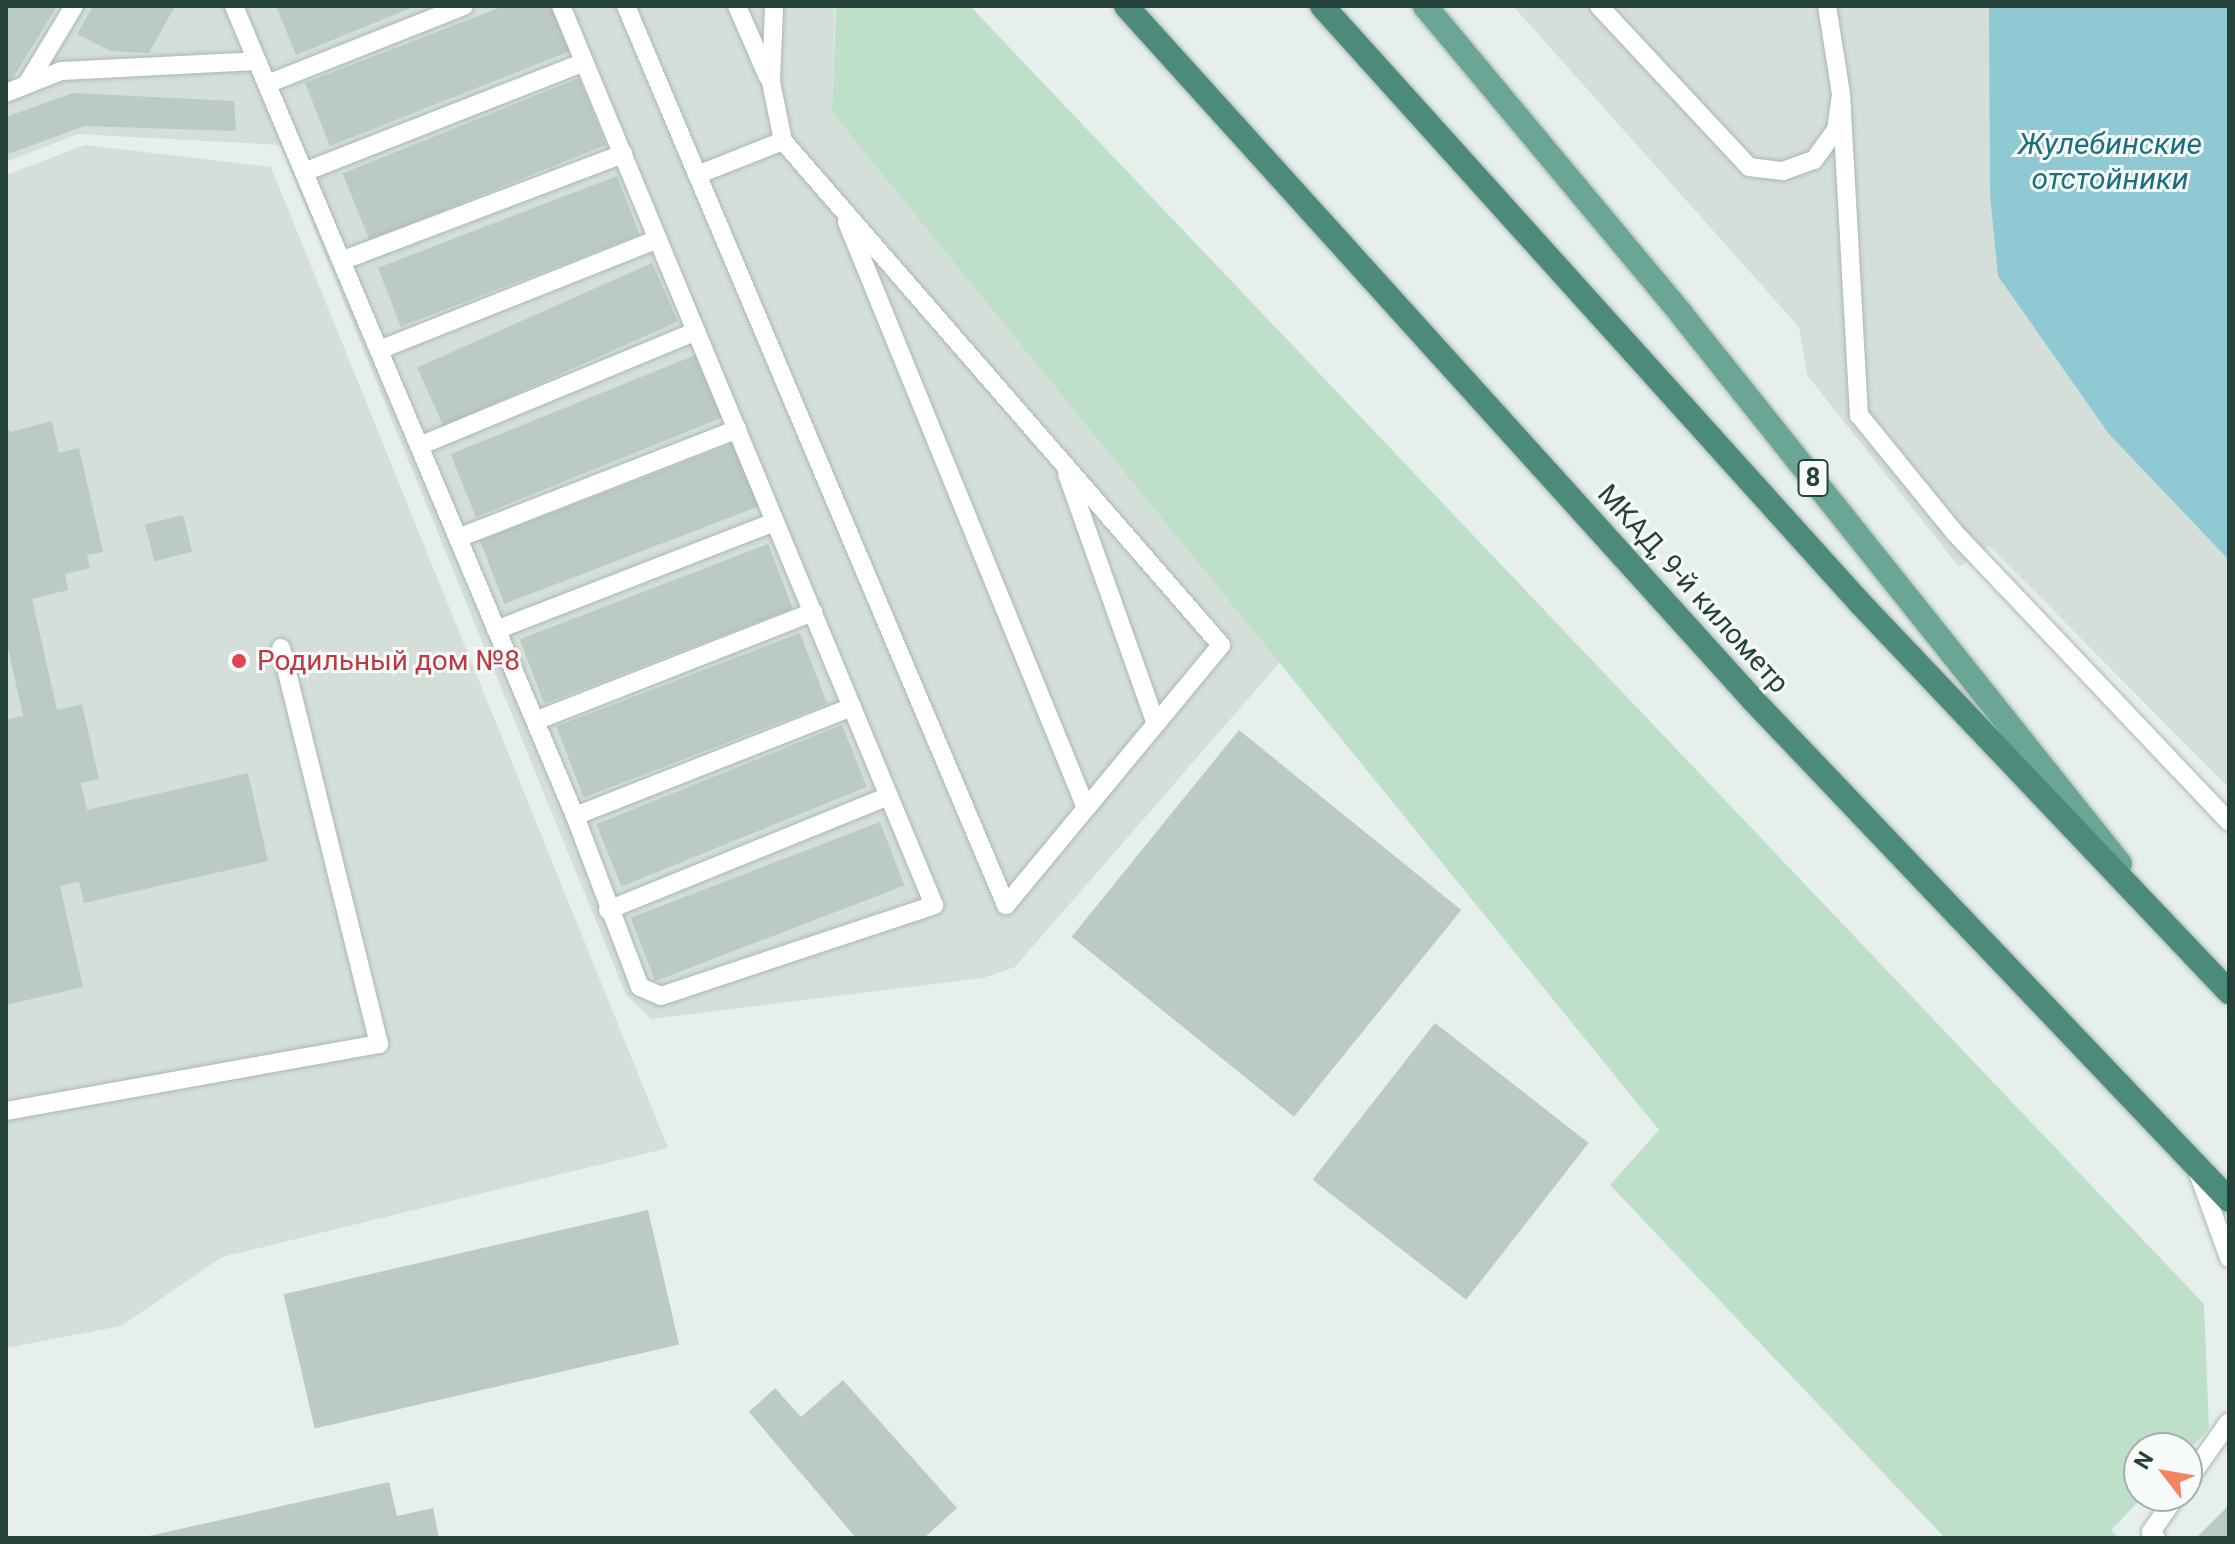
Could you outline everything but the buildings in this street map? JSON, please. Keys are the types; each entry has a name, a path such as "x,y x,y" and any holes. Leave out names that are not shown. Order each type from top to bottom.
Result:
{"highway":[{"name":"МКАД, 9-й километр","path":"1126,6 1753,700 2229,1200"},
{"path":"1322,6 1859,602 2229,992"}],"main road":[{"name":"8","path":"1425,6 1682,315 2194,956"}],"lane":[{"path":"27,84 74,6"},
{"path":"234,6 575,816 608,910 640,987 661,996 934,905 561,6"},
{"path":"267,84 464,6"},
{"path":"626,6 1006,905 1221,645 783,141 771,82 737,6"},
{"path":"771,82 774,6"},
{"path":"1599,6 1749,167 1783,171 1814,160 1836,130 1841,94"},
{"path":"1827,6 1841,94 1859,415 1954,532 2229,822"},
{"path":"6,93 61,71 257,61"},
{"path":"304,172 584,62"},
{"path":"697,175 783,141"},
{"path":"341,261 623,154"},
{"path":"842,208 1086,808"},
{"path":"379,350 658,239"},
{"path":"419,446 696,331"},
{"path":"458,538 737,429"},
{"path":"1064,464 1156,724"},
{"path":"496,630 775,522"},
{"path":"535,721 813,612"},
{"path":"6,1111 379,1044 281,648"},
{"path":"575,816 852,707"},
{"path":"608,910 889,796"},
{"path":"2196,1166 2229,1258"},
{"path":"2203,1459 2229,1422"},
{"path":"2156,1538 2151,1532 2165,1512"}],"shaded area":[{"path":"6,6 835,6 832,112 1287,654 1015,967 983,978 651,1019 626,995 280,145 78,134 6,162"},
{"path":"1513,6 2229,6 2229,788 1989,546 1959,567 1807,375 1799,327"},
{"name":"Родильный дом №8","path":"85,145 271,167 668,1148 222,1257 121,1326 6,1348 6,175"}],"green space":[{"path":"836,6 970,6 2204,1304 2209,1429 2203,1435 2203,1432 2123,1432 2123,1512 2128,1512 2111,1530 2119,1538 1945,1538 1610,1185 1659,1130 832,112"}],"water":[{"name":"Жулебинские отстойники","path":"1989,6 2229,6 2229,560 2109,434 1998,276 1990,195"}],"place":[{"name":"Родильный дом №8","path":"239,661"}]}
